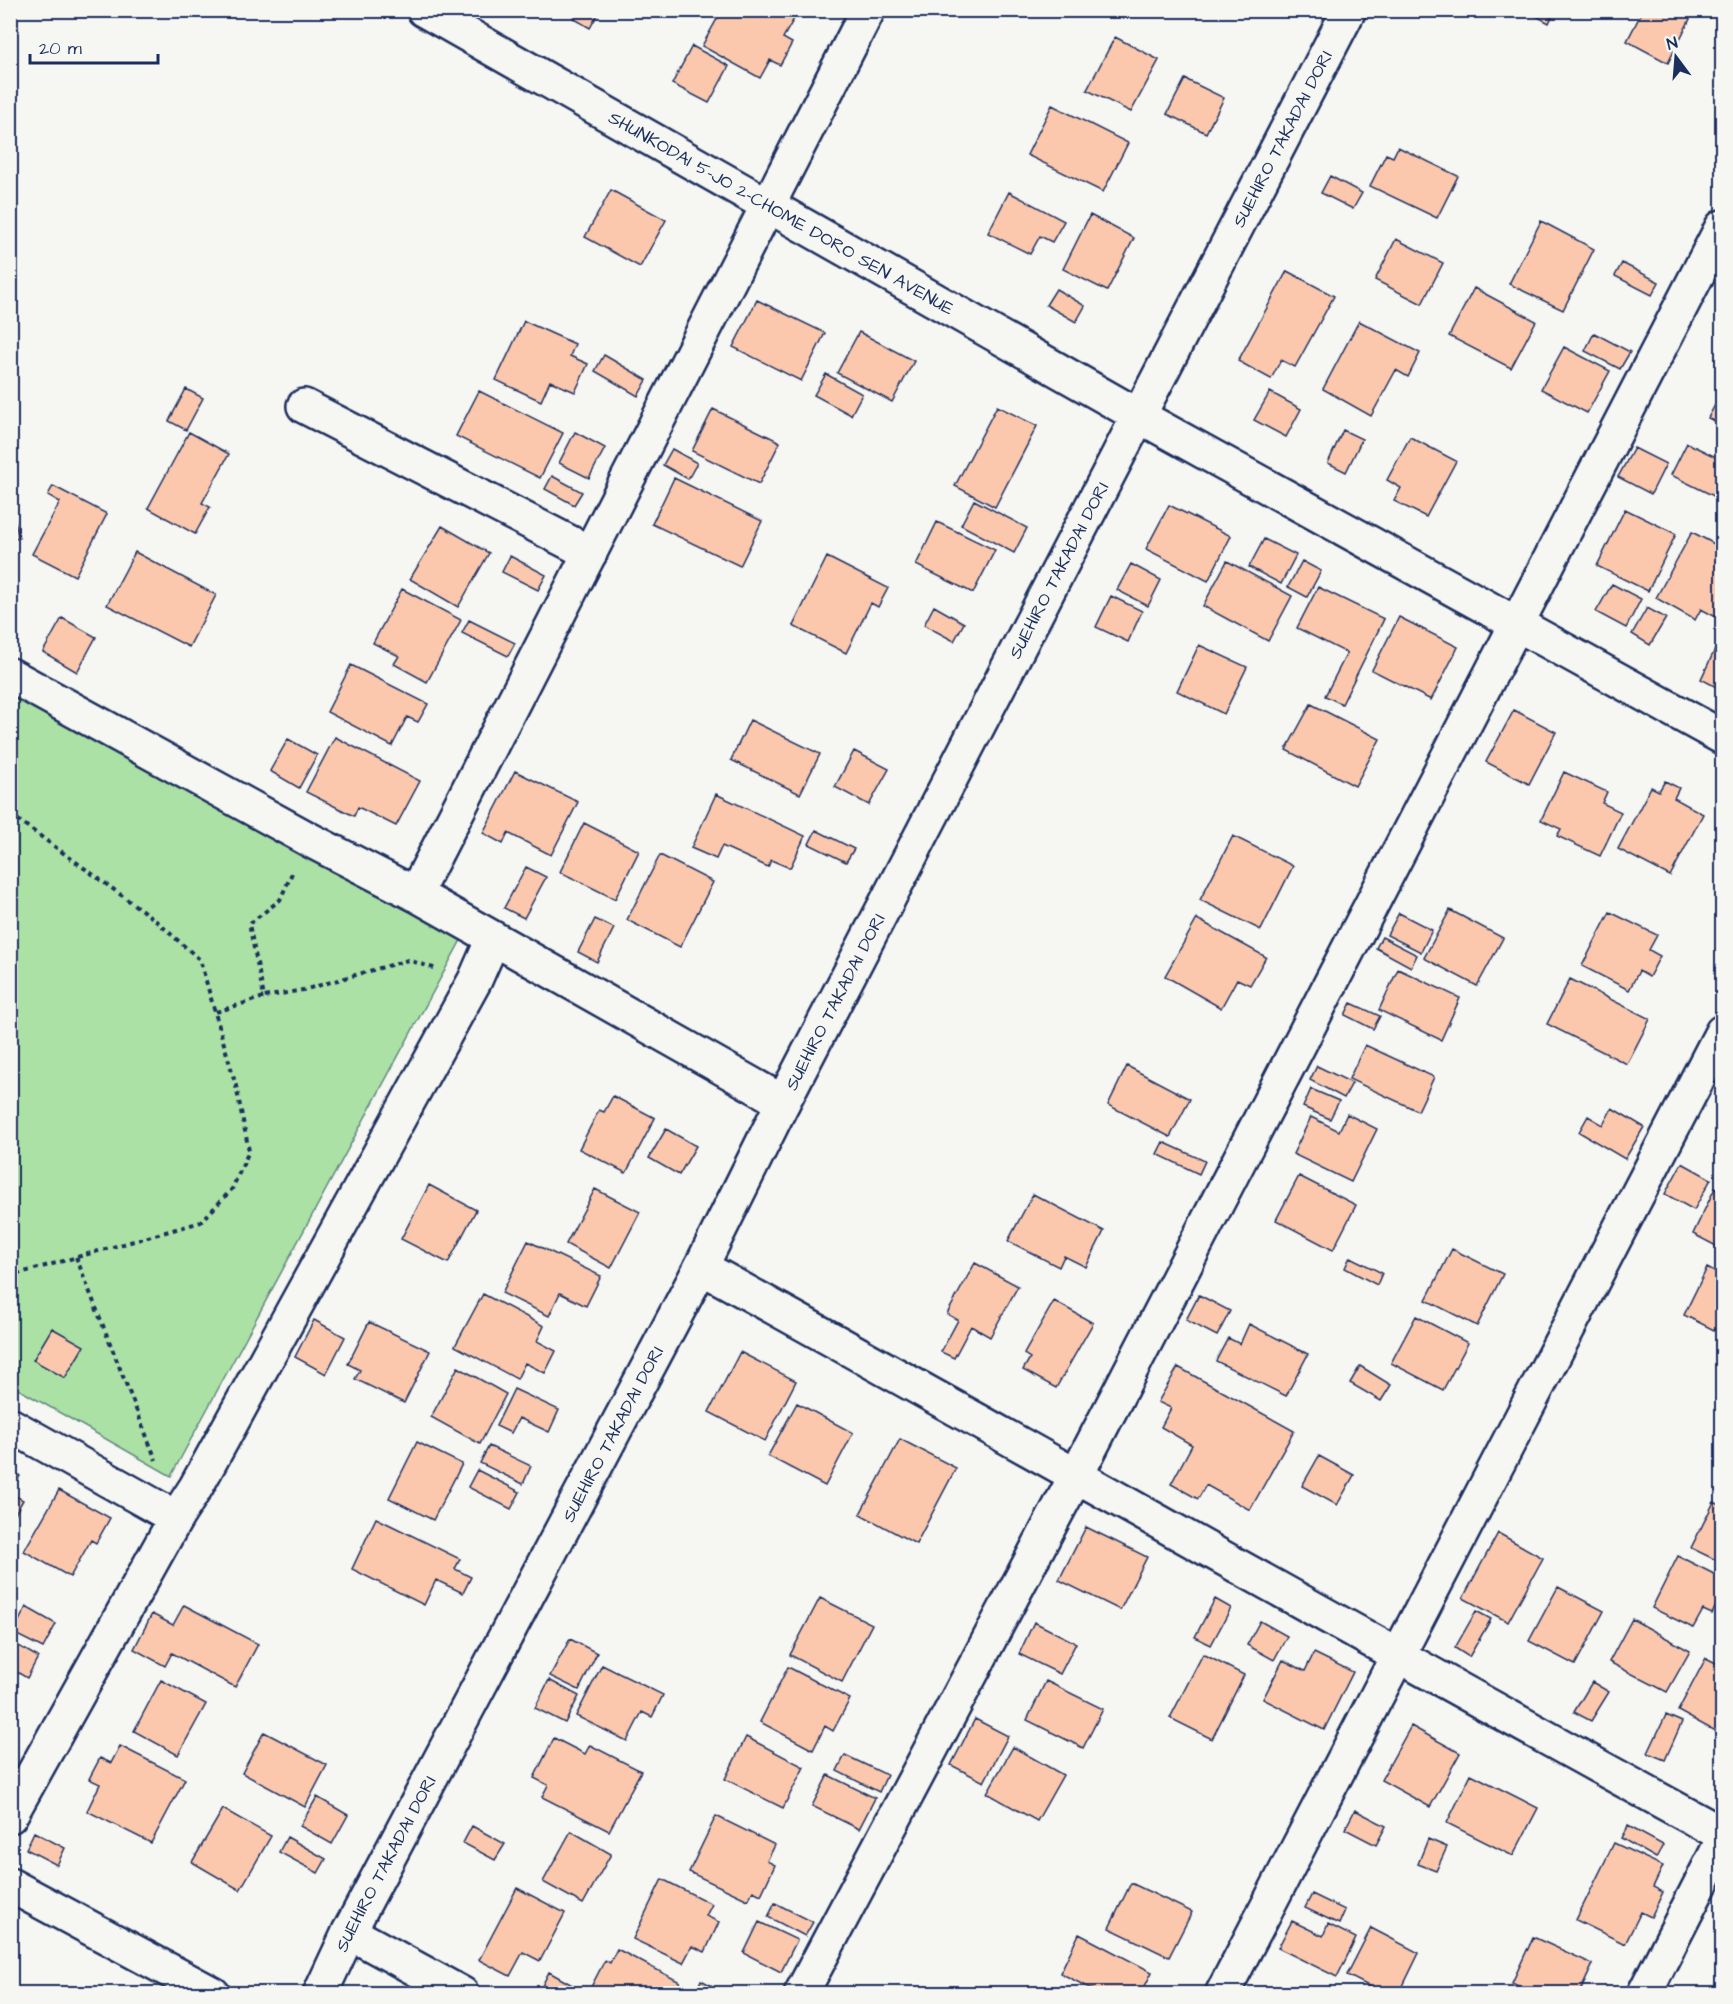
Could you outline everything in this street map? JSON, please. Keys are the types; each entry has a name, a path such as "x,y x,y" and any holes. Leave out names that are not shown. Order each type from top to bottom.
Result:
{"street":[{"name":"SHUNKODAI 5-JO 2-CHOME DORO SEN AVENUE","path":"424,10 767,207 1139,416 1722,737"},
{"path":"415,894 868,10"},
{"name":"SUEHIRO TAKADAI DORI","path":"320,1994 349,1932 701,1267 783,1102 1349,10"},
{"path":"801,1994 1077,1474 1722,227"},
{"path":"304,406 590,553"},
{"path":"10,675 310,840 415,894 783,1102"},
{"path":"10,1816 176,1518 196,1487 475,980 494,939"},
{"path":"1222,1994 1399,1658 1722,1032"},
{"path":"701,1267 1077,1474 1399,1658 1722,1834"},
{"path":"10,1425 176,1518"},
{"path":"1644,1994 1722,1842"},
{"path":"10,1885 213,1994"},
{"path":"349,1932 462,1994"}],"path":[{"path":"10,814 154,919 200,960 236,1086 249,1151 232,1189 201,1222 10,1276"},
{"path":"264,997 249,924 280,900 310,840"},
{"path":"216,1012 264,997 303,990 408,960 475,980"},
{"path":"76,1257 154,1459 196,1487"}],"green space":[{"path":"11,677 467,929 171,1476 11,1385"}],"building":[{"path":"577,10 600,10 590,28 573,18"},
{"path":"722,10 799,10 783,38 792,43 780,65 770,60 760,78 702,46"},
{"path":"1525,10 1555,10 1549,23"},
{"path":"1643,10 1714,10 1710,18 1694,11 1668,63 1627,41"},
{"path":"1115,37 1159,60 1131,112 1087,90"},
{"path":"692,46 729,66 709,103 672,84"},
{"path":"1185,79 1224,98 1206,133 1167,114"},
{"path":"1052,105 1128,143 1103,192 1027,155"},
{"path":"1398,147 1458,176 1437,218 1370,186 1386,154 1393,157"},
{"path":"1330,176 1362,193 1353,209 1321,193"},
{"path":"611,190 666,220 640,267 585,237"},
{"path":"1009,192 1064,221 1052,242 1040,236 1030,254 988,233"},
{"path":"1090,215 1134,238 1107,291 1063,269"},
{"path":"1541,221 1594,249 1563,310 1509,284"},
{"path":"1396,239 1443,263 1422,304 1375,280"},
{"path":"1622,263 1659,282 1652,295 1615,276"},
{"path":"1287,271 1334,296 1295,367 1281,360 1271,379 1238,361"},
{"path":"1474,288 1536,321 1511,368 1449,336"},
{"path":"1056,289 1085,306 1076,322 1046,305"},
{"path":"757,300 825,333 801,381 733,347"},
{"path":"524,321 575,344 570,356 588,364 575,392 550,381 541,401 496,380"},
{"path":"1359,321 1420,353 1408,377 1396,370 1371,416 1323,389"},
{"path":"859,332 914,361 892,402 837,373"},
{"path":"1594,333 1630,352 1620,369 1585,351"},
{"path":"1564,347 1610,371 1587,413 1541,389"},
{"path":"604,355 647,380 638,396 595,371"},
{"path":"826,374 862,394 851,415 814,395"},
{"path":"186,389 203,398 186,430 169,421"},
{"path":"479,391 563,433 540,478 456,436"},
{"path":"1270,392 1301,409 1286,437 1254,420"},
{"path":"1722,392 1722,425 1708,418"},
{"path":"997,406 1037,426 995,507 955,486"},
{"path":"713,409 780,442 759,484 692,451"},
{"path":"1343,430 1362,439 1346,472 1328,463"},
{"path":"189,432 229,454 202,503 210,507 195,534 148,508"},
{"path":"575,432 605,448 589,478 559,463"},
{"path":"1410,437 1456,461 1426,517 1394,501 1401,488 1387,480"},
{"path":"1687,443 1722,460 1722,500 1671,475"},
{"path":"1634,448 1666,464 1651,494 1618,477"},
{"path":"672,449 697,463 688,479 663,465"},
{"path":"552,476 582,492 574,505 545,489"},
{"path":"674,478 762,521 740,566 652,524"},
{"path":"53,486 107,514 75,576 32,554 60,502 48,495"},
{"path":"974,500 1027,528 1014,553 961,525"},
{"path":"10,501 19,538 10,540"},
{"path":"1169,505 1231,536 1208,581 1146,549"},
{"path":"1625,509 1676,534 1648,591 1597,566"},
{"path":"937,522 995,550 973,593 916,565"},
{"path":"442,526 489,553 458,607 410,579"},
{"path":"1692,532 1722,548 1722,605 1716,617 1701,609 1695,620 1656,598"},
{"path":"1264,539 1296,555 1281,584 1249,567"},
{"path":"135,552 216,595 189,647 107,605"},
{"path":"510,556 546,575 538,590 502,572"},
{"path":"827,557 888,588 878,607 871,603 846,653 793,626"},
{"path":"1227,561 1292,596 1268,641 1203,606"},
{"path":"1302,561 1321,571 1307,597 1288,587"},
{"path":"1131,564 1161,580 1148,606 1117,590"},
{"path":"1612,584 1641,599 1626,628 1596,612"},
{"path":"1318,587 1384,619 1342,704 1325,696 1347,653 1297,628"},
{"path":"402,589 461,620 427,682 394,664 399,656 373,643"},
{"path":"1111,596 1142,611 1128,642 1096,627"},
{"path":"934,606 964,623 954,641 924,625"},
{"path":"1647,608 1666,618 1650,645 1632,634"},
{"path":"1399,617 1458,647 1431,700 1372,670"},
{"path":"62,618 96,637 77,672 43,652"},
{"path":"469,620 515,643 508,656 462,633"},
{"path":"1722,638 1722,690 1701,679"},
{"path":"1199,645 1247,667 1224,714 1177,691"},
{"path":"351,665 428,704 418,722 407,717 392,746 327,712"},
{"path":"1311,704 1380,739 1355,786 1286,750"},
{"path":"1514,710 1556,732 1529,784 1486,762"},
{"path":"750,720 820,754 800,794 731,760"},
{"path":"335,737 420,781 396,826 358,807 354,816 306,792"},
{"path":"288,739 317,755 299,788 270,771"},
{"path":"854,751 889,769 869,805 835,787"},
{"path":"515,771 578,802 551,855 508,833 503,844 483,833"},
{"path":"1564,772 1607,792 1602,803 1621,812 1600,856 1557,836 1561,829 1541,820"},
{"path":"1665,781 1679,788 1674,798 1703,814 1670,876 1618,849 1651,787 1659,791"},
{"path":"716,794 805,836 790,868 771,860 768,867 722,846 716,859 691,848"},
{"path":"584,823 639,851 615,899 560,872"},
{"path":"816,830 854,849 846,862 809,844"},
{"path":"1233,836 1293,866 1261,930 1200,900"},
{"path":"660,855 713,882 680,947 627,920"},
{"path":"526,867 546,877 524,918 504,908"},
{"path":"1450,910 1503,938 1477,986 1424,958"},
{"path":"1610,912 1657,935 1649,950 1660,956 1649,977 1639,971 1629,990 1582,966"},
{"path":"1399,913 1432,930 1421,952 1387,935"},
{"path":"595,919 614,928 597,962 578,952"},
{"path":"1197,919 1266,957 1250,985 1237,979 1221,1008 1165,976"},
{"path":"1382,937 1417,955 1411,967 1376,948"},
{"path":"1398,969 1460,998 1441,1040 1379,1010"},
{"path":"1570,979 1650,1019 1627,1064 1547,1024"},
{"path":"1351,1003 1380,1016 1373,1029 1345,1015"},
{"path":"1365,1045 1434,1077 1418,1111 1349,1079"},
{"path":"1127,1066 1190,1099 1170,1137 1108,1105"},
{"path":"1317,1066 1352,1083 1344,1098 1310,1080"},
{"path":"1311,1089 1339,1101 1330,1119 1303,1107"},
{"path":"613,1096 655,1118 626,1173 579,1149 599,1110 604,1112"},
{"path":"1612,1108 1644,1127 1625,1159 1579,1132 1588,1116 1603,1125"},
{"path":"1347,1114 1377,1129 1351,1182 1293,1154 1311,1117 1339,1131"},
{"path":"666,1129 696,1146 679,1175 649,1158"},
{"path":"1163,1142 1205,1161 1199,1174 1157,1154"},
{"path":"1682,1163 1711,1179 1694,1210 1665,1194"},
{"path":"1299,1176 1356,1205 1333,1250 1276,1220"},
{"path":"429,1185 476,1210 448,1263 401,1239"},
{"path":"1715,1188 1722,1192 1722,1249 1693,1234"},
{"path":"595,1189 640,1212 611,1268 566,1244"},
{"path":"1033,1194 1104,1231 1086,1267 1064,1256 1059,1267 1008,1241"},
{"path":"528,1241 601,1276 586,1306 560,1293 549,1316 502,1293"},
{"path":"1452,1249 1503,1274 1477,1326 1426,1300"},
{"path":"1350,1257 1382,1273 1377,1285 1345,1268"},
{"path":"975,1263 1018,1286 990,1337 971,1326 954,1358 941,1352 958,1320 947,1314"},
{"path":"1707,1268 1722,1276 1722,1334 1684,1315"},
{"path":"483,1294 544,1326 537,1341 556,1351 545,1373 525,1363 517,1379 455,1346"},
{"path":"1199,1295 1230,1311 1217,1336 1186,1320"},
{"path":"1054,1301 1093,1323 1056,1388 1023,1370 1030,1358 1024,1354"},
{"path":"1416,1316 1468,1343 1443,1390 1391,1363"},
{"path":"314,1320 345,1337 326,1374 295,1357"},
{"path":"369,1322 430,1351 404,1403 355,1379 360,1370 348,1364"},
{"path":"1249,1324 1308,1354 1286,1396 1216,1361 1228,1338 1240,1344"},
{"path":"52,1328 84,1346 65,1378 33,1360"},
{"path":"740,1352 796,1381 765,1441 709,1412"},
{"path":"1360,1366 1391,1385 1381,1401 1350,1383"},
{"path":"458,1367 506,1394 480,1444 431,1417"},
{"path":"1178,1367 1294,1431 1250,1510 1206,1485 1198,1499 1171,1484 1192,1445 1161,1427 1171,1408 1158,1402"},
{"path":"514,1389 559,1410 549,1432 519,1418 511,1433 496,1426"},
{"path":"797,1403 853,1433 825,1486 768,1456"},
{"path":"900,1439 956,1468 916,1544 860,1514"},
{"path":"417,1442 462,1464 433,1520 389,1498"},
{"path":"489,1446 531,1466 523,1484 480,1463"},
{"path":"1319,1456 1354,1475 1337,1505 1302,1486"},
{"path":"10,1470 20,1476 10,1492"},
{"path":"477,1470 520,1492 511,1509 468,1487"},
{"path":"59,1490 110,1518 96,1543 91,1540 70,1577 24,1551"},
{"path":"10,1493 23,1500 10,1522"},
{"path":"1714,1502 1722,1506 1722,1563 1691,1548"},
{"path":"376,1518 460,1559 455,1569 471,1577 463,1593 436,1580 424,1605 352,1569"},
{"path":"1086,1527 1147,1557 1120,1610 1059,1580"},
{"path":"1498,1533 1543,1558 1508,1622 1463,1598"},
{"path":"1678,1556 1722,1578 1722,1593 1712,1614 1703,1610 1693,1628 1652,1608"},
{"path":"1558,1587 1604,1611 1575,1665 1529,1641"},
{"path":"820,1598 872,1624 842,1682 790,1655"},
{"path":"1215,1599 1231,1608 1211,1645 1195,1637"},
{"path":"184,1605 258,1644 235,1687 172,1653 165,1666 134,1649 152,1614 173,1625"},
{"path":"26,1607 56,1624 43,1648 13,1633"},
{"path":"1476,1611 1491,1619 1469,1657 1455,1648"},
{"path":"1632,1619 1690,1651 1667,1692 1609,1662"},
{"path":"1260,1621 1287,1636 1274,1660 1247,1645"},
{"path":"1034,1622 1076,1643 1060,1674 1019,1654"},
{"path":"570,1639 597,1653 579,1690 550,1676"},
{"path":"10,1641 38,1657 27,1678 12,1669 10,1672"},
{"path":"1314,1653 1353,1672 1324,1730 1263,1699 1283,1660 1305,1671"},
{"path":"1203,1654 1244,1675 1212,1739 1170,1718"},
{"path":"1706,1658 1722,1666 1722,1735 1678,1711"},
{"path":"602,1665 663,1695 652,1717 642,1712 627,1741 576,1716"},
{"path":"788,1667 850,1699 833,1731 825,1726 813,1750 760,1722"},
{"path":"161,1680 206,1704 178,1755 134,1731"},
{"path":"549,1680 579,1696 565,1723 535,1708"},
{"path":"1046,1681 1103,1709 1083,1748 1027,1720"},
{"path":"1592,1682 1609,1692 1591,1721 1574,1712"},
{"path":"1666,1715 1682,1722 1665,1760 1648,1753"},
{"path":"975,1719 1008,1736 984,1782 951,1765"},
{"path":"1411,1726 1460,1753 1430,1807 1381,1780"},
{"path":"264,1732 327,1765 305,1807 242,1773"},
{"path":"746,1737 804,1767 783,1808 725,1779"},
{"path":"554,1738 585,1754 590,1745 641,1771 609,1831 542,1797 548,1785 534,1778"},
{"path":"120,1746 185,1779 151,1843 87,1811 100,1784 89,1779 100,1758 111,1763"},
{"path":"1013,1747 1063,1775 1037,1821 987,1793"},
{"path":"845,1755 887,1775 879,1792 837,1771"},
{"path":"1471,1774 1538,1808 1513,1856 1447,1823"},
{"path":"828,1775 875,1798 859,1829 812,1806"},
{"path":"317,1797 348,1815 332,1844 300,1826"},
{"path":"223,1809 271,1836 240,1890 192,1862"},
{"path":"1355,1810 1386,1826 1376,1845 1345,1829"},
{"path":"716,1816 775,1845 767,1861 775,1865 761,1895 753,1891 748,1900 689,1872"},
{"path":"472,1826 505,1844 495,1860 463,1843"},
{"path":"1628,1826 1663,1845 1656,1858 1621,1838"},
{"path":"571,1831 611,1854 583,1904 543,1882"},
{"path":"34,1832 65,1848 57,1865 26,1849"},
{"path":"287,1837 326,1859 318,1873 279,1852"},
{"path":"1428,1839 1447,1847 1436,1871 1418,1864"},
{"path":"1614,1843 1663,1866 1653,1887 1663,1892 1651,1917 1641,1912 1625,1944 1576,1920"},
{"path":"662,1879 712,1904 706,1916 719,1922 705,1952 692,1946 683,1963 633,1939"},
{"path":"1131,1883 1192,1912 1169,1957 1109,1928"},
{"path":"517,1888 565,1913 540,1961 523,1952 510,1976 479,1960"},
{"path":"1312,1894 1345,1910 1339,1924 1305,1908"},
{"path":"775,1903 813,1922 805,1936 768,1917"},
{"path":"1292,1921 1323,1936 1328,1924 1356,1938 1337,1977 1278,1948"},
{"path":"759,1922 797,1940 781,1972 744,1953"},
{"path":"1371,1928 1419,1953 1399,1994 1384,1994 1347,1975"},
{"path":"1079,1934 1152,1972 1141,1994 1101,1994 1060,1973"},
{"path":"1533,1937 1593,1964 1579,1994 1566,1989 1564,1994 1534,1994 1512,1983"},
{"path":"617,1949 680,1982 674,1994 598,1994 590,1989 605,1960 610,1963"},
{"path":"549,1972 583,1991 581,1994 538,1994"},
{"path":"701,1980 727,1994 695,1994"}]}
